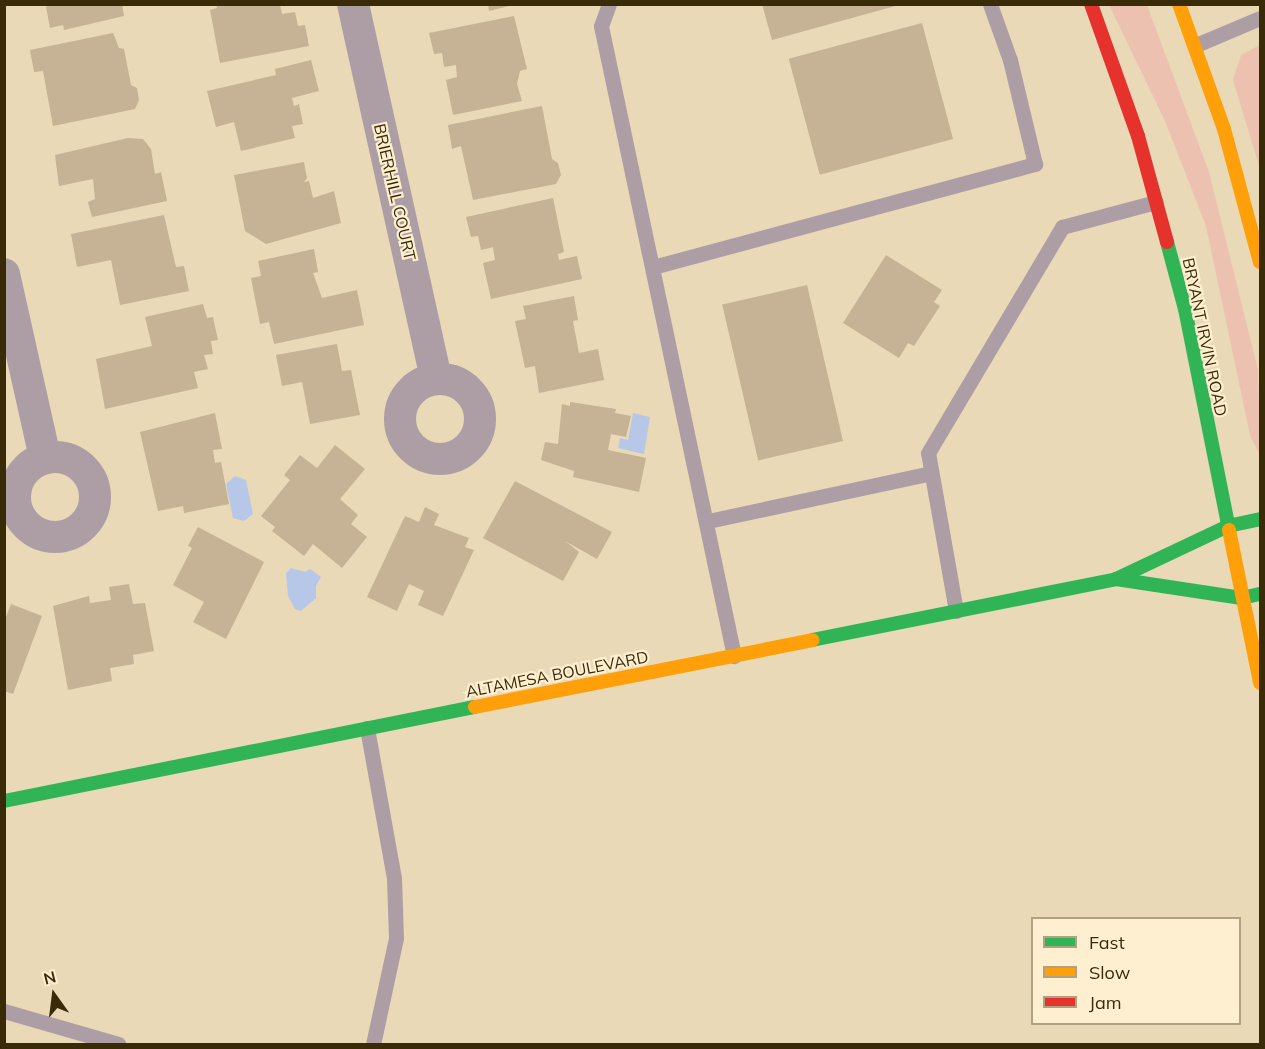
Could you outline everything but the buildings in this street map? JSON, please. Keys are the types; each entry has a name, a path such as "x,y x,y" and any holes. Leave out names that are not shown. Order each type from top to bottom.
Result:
{"street":[{"name":"BRIERHILL COURT","path":"353,4 436,379"},
{"name":"BRYANT IRVIN ROAD","path":"1091,4 1138,136 1185,309 1260,684"},
{"path":"1179,4 1196,45 1239,178 1260,262"},
{"path":"4,274 45,458"},
{"name":"ALTAMESA BOULEVARD","path":"4,801 1116,579 1228,526 1260,519"},
{"name":"ALTAMESA BOULEVARD","path":"1116,579 1242,598 1260,594"}],"lane":[{"path":"609,4 602,26 708,521 734,656"},
{"path":"653,267 1035,164 1010,60 990,4"},
{"path":"1196,45 1260,18"},
{"path":"956,611 928,453 1062,227 1156,202"},
{"path":"708,521 931,473"},
{"path":"367,728 394,878 396,938 373,1044"},
{"path":"4,1011 118,1044"}],"shaded area":[{"path":"1109,5 1147,5 1209,172 1258,370 1260,456 1250,435 1206,226 1165,121"},
{"path":"1260,45 1260,169 1233,80 1241,55"}],"water":[{"path":"633,413 650,417 644,454 618,448 620,438 628,440"},
{"path":"235,476 246,480 253,514 244,521 233,518 226,484"},
{"path":"291,568 305,572 310,569 321,577 316,586 316,598 301,611 295,609 288,596 286,573"}],"traffic: fast":[{"path":"1167,242 1185,309 1229,530"},
{"path":"812,640 1116,579 1228,526 1260,519"},
{"path":"1116,579 1242,598 1260,594"},
{"path":"4,801 475,707"}],"traffic: slow":[{"path":"1179,4 1224,129 1260,262"},
{"path":"1229,530 1260,683"},
{"path":"475,707 812,640"}],"traffic: jam":[{"path":"1091,4 1138,136 1167,242"}]}
